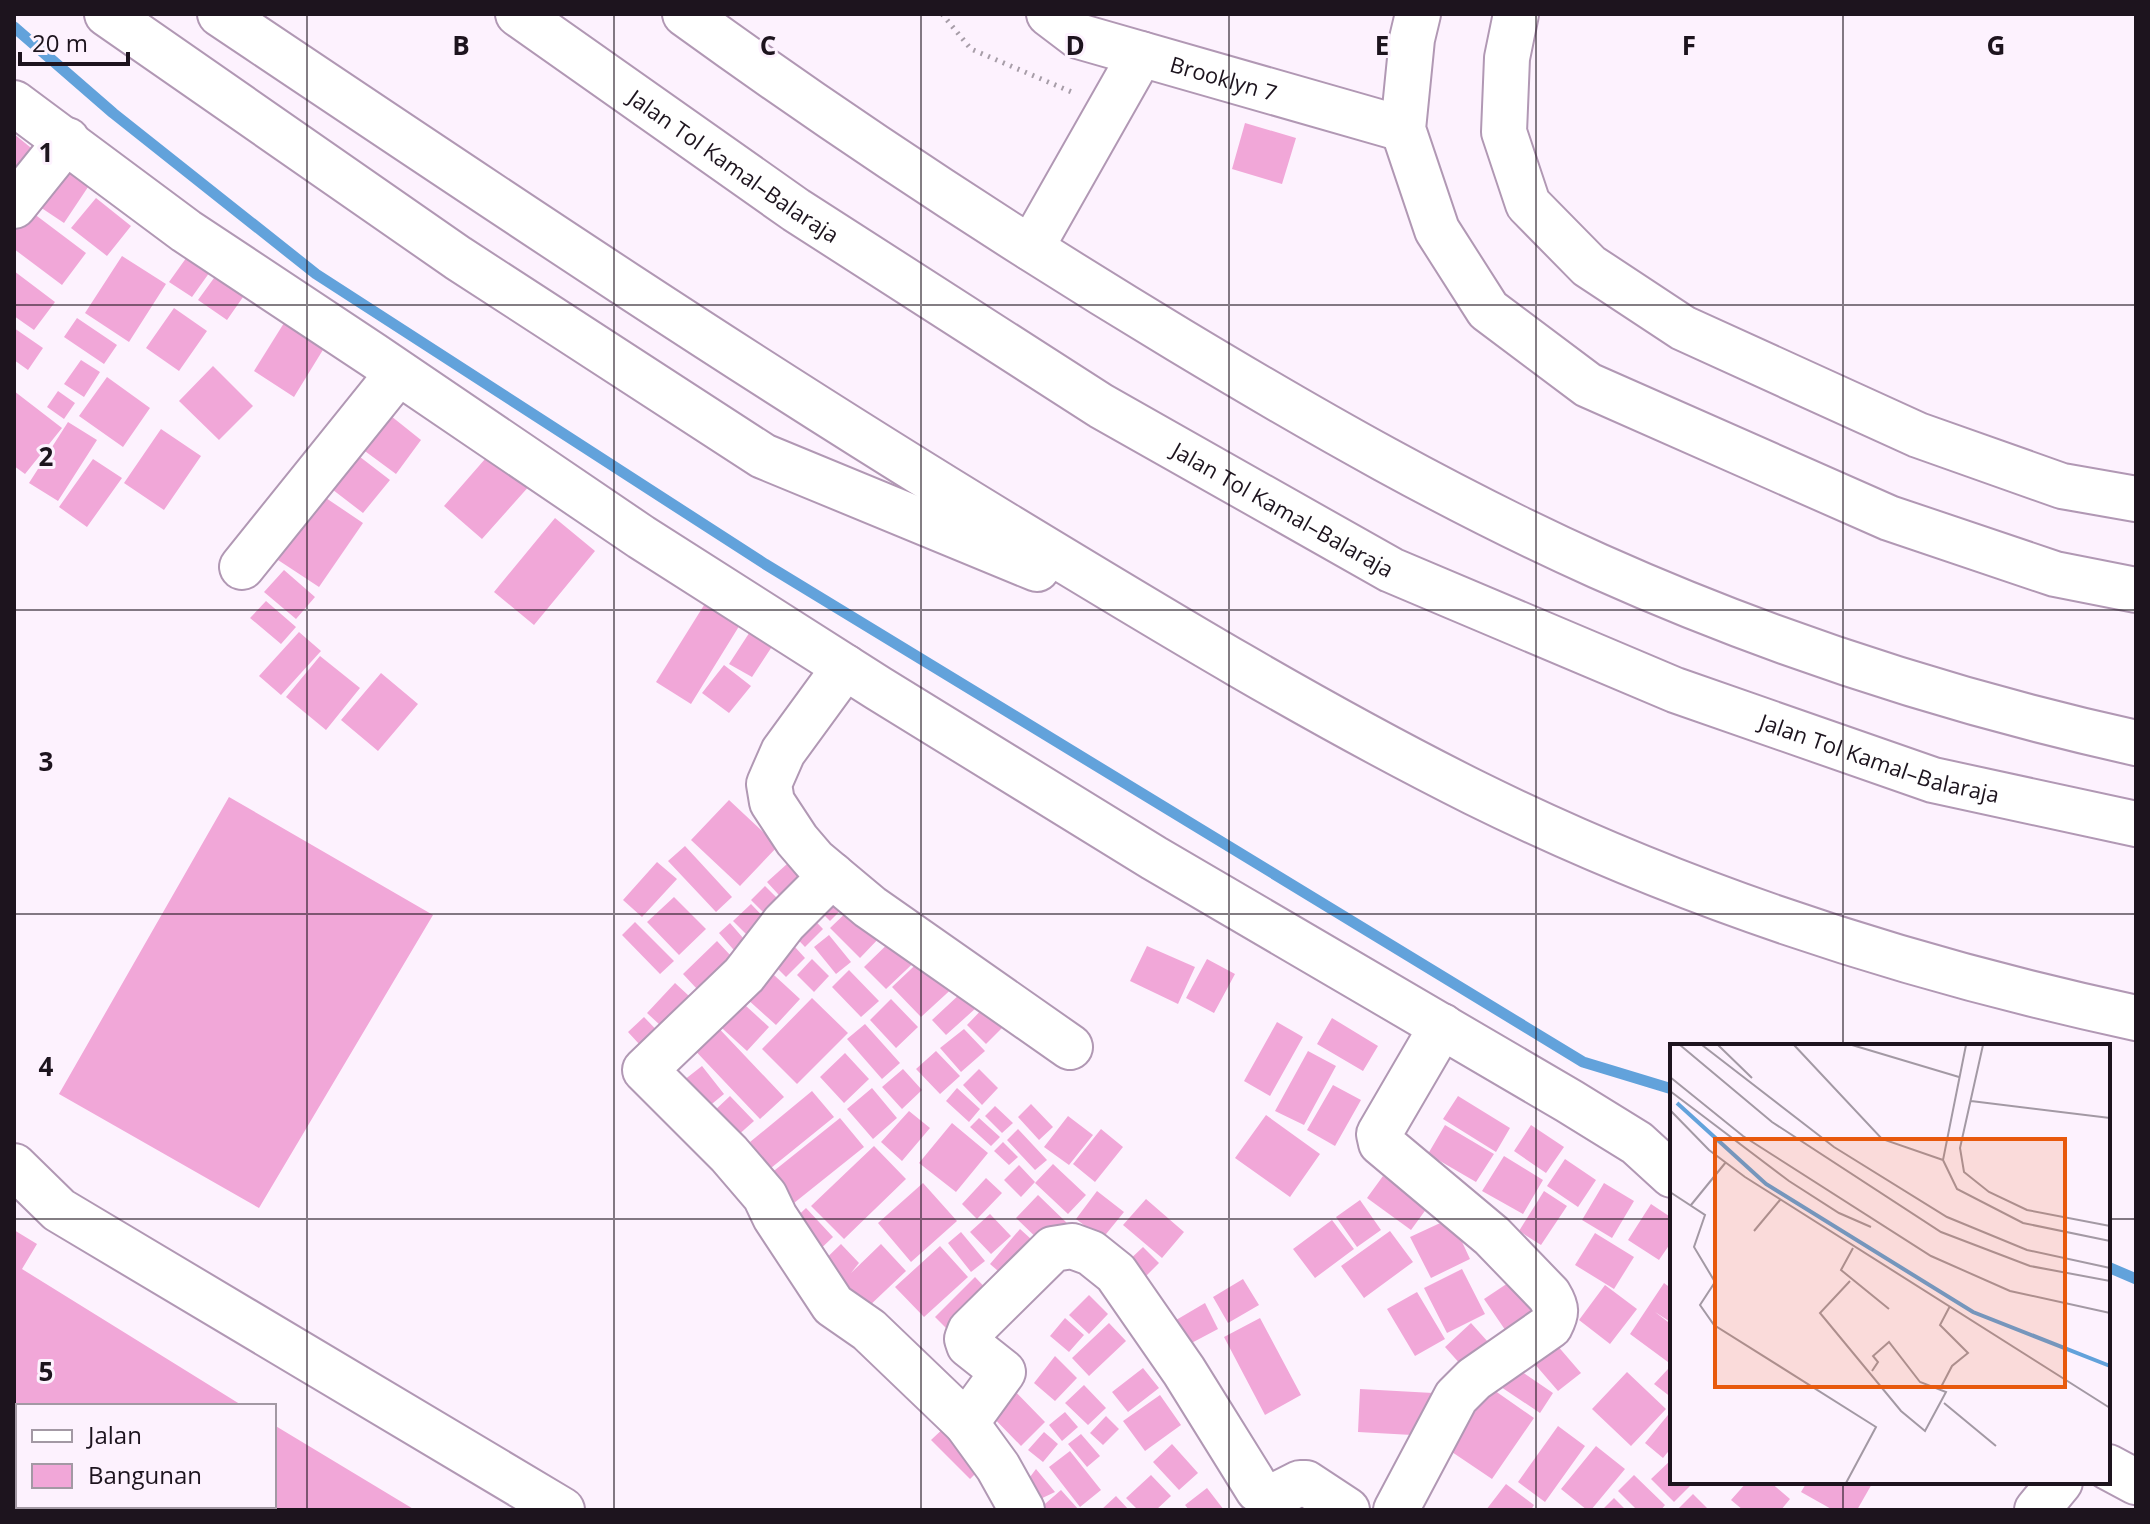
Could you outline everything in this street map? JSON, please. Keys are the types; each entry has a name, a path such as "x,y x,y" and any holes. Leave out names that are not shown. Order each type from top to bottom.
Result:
{"main road":[{"path":"107,14 458,258 763,456 1168,624"},
{"path":"220,14 490,195 910,466 1168,624 1330,717 1478,794 1647,870 1814,931 1942,970 2136,1018"},
{"name":"Jalan Tol Kamal–Balaraja","path":"518,14 796,210 1101,406 1391,570 1675,690 1933,780 2136,824"},
{"path":"685,14 873,146 1031,248 1309,417 1427,482 1601,567 1766,633 1913,685 2017,715 2136,743"},
{"name":"Brooklyn 7","path":"1049,14 1078,36 1403,129"},
{"path":"1418,14 1412,39 1403,129 1437,230 1488,310 1588,385 1889,518 2055,574 2136,590"},
{"path":"1516,14 1507,58 1504,132 1528,204 1589,266 1683,328 1918,435 2062,486 2136,499"},
{"path":"1031,248 1141,54"},
{"path":"14,103 186,231 641,537 1154,858 1637,1143 1670,1173"},
{"path":"14,206 67,140"},
{"path":"242,567 398,373"},
{"path":"845,667 783,752 769,784 772,802 797,840 870,907 1070,1047"},
{"path":"832,875 784,923 744,975 645,1070 729,1154 765,1196 775,1217 833,1305 869,1330 966,1423 998,1467 1022,1510"},
{"path":"1396,1510 1456,1397 1474,1379 1550,1326 1556,1314 1549,1295 1492,1236 1381,1143 1379,1134 1442,1026"},
{"path":"14,1166 59,1210 562,1510"},
{"path":"966,1423 1003,1372 969,1345 967,1339 970,1331 1053,1249 1072,1246 1091,1253 1116,1273 1184,1371 1258,1490 1272,1497 1306,1483 1347,1510"},
{"path":"2110,1468 2136,1482"},
{"path":"2037,1510 2058,1484"}],"path":[{"path":"942,14 971,49 1111,109"}],"building":[{"path":"1245,123 1296,138 1282,184 1232,169"},
{"path":"14,134 41,156 14,188"},
{"path":"65,150 98,172 64,223 31,201"},
{"path":"96,198 131,226 107,256 71,228"},
{"path":"25,207 86,253 62,285 14,249 14,222"},
{"path":"194,247 217,262 192,297 169,282"},
{"path":"122,256 166,284 129,342 85,313"},
{"path":"222,267 250,287 227,320 198,300"},
{"path":"14,271 55,302 34,330 14,316"},
{"path":"174,308 207,331 179,371 146,348"},
{"path":"289,315 329,340 294,397 254,371"},
{"path":"77,318 117,345 104,364 64,337"},
{"path":"14,328 43,348 28,370 14,360"},
{"path":"81,360 100,372 84,397 64,384"},
{"path":"213,366 253,406 219,440 179,401"},
{"path":"107,377 150,408 123,447 79,416"},
{"path":"14,391 62,428 25,474 14,466"},
{"path":"58,391 75,403 64,419 47,407"},
{"path":"381,408 421,440 396,474 354,443"},
{"path":"68,422 97,440 58,501 29,483"},
{"path":"161,429 201,456 164,510 124,483"},
{"path":"351,450 390,480 363,513 324,483"},
{"path":"492,451 531,484 482,539 444,506"},
{"path":"93,459 122,478 87,527 59,507"},
{"path":"323,496 363,523 319,587 278,560"},
{"path":"555,518 595,551 534,625 494,592"},
{"path":"284,570 315,597 296,619 264,592"},
{"path":"711,594 746,615 691,704 656,682"},
{"path":"266,601 296,627 281,644 250,618"},
{"path":"757,621 779,636 752,677 729,664"},
{"path":"299,632 321,651 281,695 259,676"},
{"path":"320,656 360,688 326,730 286,697"},
{"path":"724,665 751,686 729,713 702,693"},
{"path":"381,673 418,704 378,751 341,720"},
{"path":"229,797 433,915 259,1208 59,1094"},
{"path":"729,800 778,846 740,886 691,840"},
{"path":"685,846 732,897 716,912 668,861"},
{"path":"657,862 677,879 642,917 623,900"},
{"path":"787,864 809,887 789,906 767,882"},
{"path":"765,886 788,909 774,923 751,900"},
{"path":"674,897 706,929 679,955 647,922"},
{"path":"812,903 848,903 830,921"},
{"path":"751,904 775,929 758,946 733,921"},
{"path":"853,906 882,935 860,958 830,928"},
{"path":"803,908 823,929 805,947 784,925"},
{"path":"635,922 674,961 660,974 622,935"},
{"path":"730,923 757,954 746,964 719,933"},
{"path":"902,930 924,953 886,989 864,967"},
{"path":"784,935 805,958 786,977 764,955"},
{"path":"829,935 851,962 836,974 814,947"},
{"path":"717,941 745,971 711,1004 683,974"},
{"path":"1147,946 1195,967 1178,1004 1130,981"},
{"path":"928,953 957,984 921,1017 892,987"},
{"path":"812,959 829,976 814,992 797,975"},
{"path":"1207,959 1235,974 1214,1013 1186,998"},
{"path":"761,963 800,999 776,1025 736,989"},
{"path":"849,970 879,1001 861,1017 832,987"},
{"path":"675,983 702,1008 674,1038 647,1013"},
{"path":"961,993 976,1008 946,1035 932,1020"},
{"path":"734,995 769,1027 747,1051 712,1019"},
{"path":"812,998 848,1033 797,1084 762,1049"},
{"path":"891,999 918,1027 896,1048 870,1020"},
{"path":"987,1004 1007,1023 986,1044 967,1025"},
{"path":"644,1017 668,1042 651,1057 628,1032"},
{"path":"1332,1018 1378,1046 1363,1071 1317,1044"},
{"path":"711,1020 784,1097 760,1119 687,1042"},
{"path":"1277,1022 1303,1037 1270,1096 1244,1081"},
{"path":"865,1024 900,1063 882,1079 847,1039"},
{"path":"964,1029 985,1051 961,1072 940,1048"},
{"path":"936,1051 960,1076 940,1094 916,1069"},
{"path":"1308,1051 1336,1066 1304,1125 1275,1111"},
{"path":"845,1053 869,1079 844,1103 820,1077"},
{"path":"702,1066 724,1094 702,1112 679,1084"},
{"path":"903,1069 922,1090 902,1109 882,1087"},
{"path":"979,1069 998,1088 982,1105 963,1085"},
{"path":"1333,1085 1361,1100 1335,1146 1307,1130"},
{"path":"872,1088 897,1118 873,1139 847,1109"},
{"path":"957,1088 980,1109 969,1122 946,1101"},
{"path":"812,1091 834,1117 771,1168 750,1142"},
{"path":"730,1096 754,1121 736,1137 712,1113"},
{"path":"1458,1096 1510,1128 1496,1152 1443,1119"},
{"path":"1031,1104 1053,1127 1039,1140 1018,1117"},
{"path":"995,1106 1013,1123 1002,1133 985,1116"},
{"path":"909,1111 930,1128 902,1161 881,1142"},
{"path":"1266,1115 1320,1154 1290,1197 1235,1158"},
{"path":"1068,1116 1093,1135 1069,1165 1044,1147"},
{"path":"840,1118 864,1147 794,1203 770,1174"},
{"path":"979,1118 1000,1137 991,1146 970,1127"},
{"path":"952,1123 988,1153 956,1192 919,1163"},
{"path":"1445,1125 1494,1154 1476,1182 1428,1154"},
{"path":"1531,1125 1564,1147 1546,1173 1514,1151"},
{"path":"1018,1129 1047,1160 1035,1170 1007,1140"},
{"path":"1101,1129 1123,1147 1095,1182 1073,1164"},
{"path":"1003,1142 1018,1157 1009,1165 994,1151"},
{"path":"874,1146 906,1179 844,1239 811,1206"},
{"path":"1504,1156 1543,1180 1523,1214 1482,1191"},
{"path":"1565,1159 1596,1180 1578,1207 1547,1186"},
{"path":"1053,1164 1086,1195 1068,1214 1035,1183"},
{"path":"1019,1165 1035,1182 1021,1197 1004,1180"},
{"path":"1383,1176 1427,1208 1411,1230 1367,1198"},
{"path":"986,1178 1002,1193 977,1219 962,1204"},
{"path":"923,1183 957,1221 911,1262 878,1223"},
{"path":"1604,1183 1634,1201 1612,1238 1582,1220"},
{"path":"1097,1191 1124,1212 1102,1239 1076,1219"},
{"path":"1544,1191 1567,1206 1541,1245 1519,1231"},
{"path":"1038,1195 1068,1224 1046,1247 1016,1218"},
{"path":"1146,1199 1184,1232 1162,1258 1123,1225"},
{"path":"1360,1200 1381,1230 1357,1247 1336,1217"},
{"path":"1651,1204 1670,1217 1670,1244 1659,1260 1628,1240"},
{"path":"806,1208 833,1237 812,1257 784,1229"},
{"path":"990,1214 1011,1236 991,1254 970,1232"},
{"path":"1451,1218 1470,1259 1431,1278 1410,1237"},
{"path":"1332,1220 1354,1249 1315,1278 1293,1249"},
{"path":"1020,1229 1042,1249 1012,1283 990,1264"},
{"path":"14,1230 37,1244 22,1269 240,1404 16,1404 14,1444"},
{"path":"1390,1231 1413,1262 1364,1298 1341,1266"},
{"path":"961,1232 985,1261 971,1272 948,1243"},
{"path":"1595,1233 1634,1257 1614,1289 1575,1265"},
{"path":"841,1244 859,1263 851,1273 881,1244 906,1271 866,1309 813,1271"},
{"path":"940,1246 968,1277 924,1317 895,1287"},
{"path":"1143,1247 1159,1263 1141,1281 1124,1265"},
{"path":"1462,1269 1485,1314 1447,1333 1424,1288"},
{"path":"975,1277 994,1297 954,1336 935,1317"},
{"path":"1243,1279 1259,1305 1228,1323 1213,1297"},
{"path":"1511,1281 1537,1319 1510,1337 1484,1299"},
{"path":"1664,1283 1670,1288 1670,1322 1655,1312 1670,1323 1670,1364 1630,1334"},
{"path":"1605,1285 1637,1309 1610,1344 1579,1320"},
{"path":"1417,1292 1445,1339 1415,1356 1387,1309"},
{"path":"1089,1295 1108,1314 1089,1334 1069,1315"},
{"path":"1205,1303 1218,1329 1184,1347 1171,1323"},
{"path":"1065,1318 1084,1335 1069,1352 1050,1336"},
{"path":"1260,1318 1301,1395 1265,1415 1224,1337"},
{"path":"1109,1323 1126,1341 1089,1376 1072,1358"},
{"path":"1471,1323 1497,1352 1470,1375 1445,1347"},
{"path":"1556,1344 1581,1373 1558,1391 1533,1362"},
{"path":"1055,1356 1077,1378 1055,1401 1034,1383"},
{"path":"1515,1367 1553,1393 1540,1413 1501,1387"},
{"path":"1143,1368 1159,1388 1128,1412 1112,1392"},
{"path":"1668,1369 1670,1370 1670,1396 1654,1384"},
{"path":"1627,1372 1666,1409 1631,1446 1592,1409"},
{"path":"1008,1384 1045,1422 1021,1446 984,1408"},
{"path":"1084,1385 1106,1408 1088,1425 1065,1403"},
{"path":"1491,1388 1534,1418 1492,1479 1449,1450"},
{"path":"1360,1389 1433,1393 1430,1436 1358,1432"},
{"path":"1160,1395 1181,1425 1145,1451 1123,1421"},
{"path":"1065,1412 1078,1427 1062,1441 1049,1425"},
{"path":"1670,1412 1670,1449 1663,1458 1645,1443"},
{"path":"1106,1416 1119,1429 1103,1445 1090,1433"},
{"path":"947,1425 985,1464 970,1479 931,1440"},
{"path":"276,1426 415,1510 100,1510 276,1508"},
{"path":"1558,1426 1585,1446 1545,1502 1518,1482"},
{"path":"1044,1432 1058,1444 1043,1462 1028,1450"},
{"path":"1081,1434 1100,1456 1087,1467 1068,1444"},
{"path":"1172,1444 1198,1473 1179,1490 1153,1462"},
{"path":"1596,1446 1625,1469 1591,1510 1587,1510 1561,1489"},
{"path":"1070,1451 1101,1490 1080,1507 1049,1467"},
{"path":"1670,1461 1670,1484 1692,1484 1674,1502 1651,1479"},
{"path":"1036,1469 1055,1492 1034,1502 1021,1489"},
{"path":"1151,1475 1171,1496 1156,1510 1138,1510 1126,1498"},
{"path":"1634,1475 1665,1505 1661,1510 1637,1510 1618,1491"},
{"path":"1506,1484 1534,1505 1531,1510 1486,1510"},
{"path":"1745,1484 1772,1484 1790,1499 1781,1510 1743,1510 1731,1500"},
{"path":"1806,1484 1872,1484 1857,1510 1833,1510 1801,1492"},
{"path":"1207,1488 1224,1510 1189,1510 1185,1505"},
{"path":"1061,1490 1079,1510 1038,1510"},
{"path":"1693,1494 1709,1510 1677,1510"},
{"path":"1116,1496 1129,1510 1101,1510"},
{"path":"1614,1498 1626,1510 1602,1510"}],"waterway":[{"path":"14,27 113,113 316,274 765,564 1583,1062 1670,1088"},
{"path":"2110,1268 2136,1279"}]}
